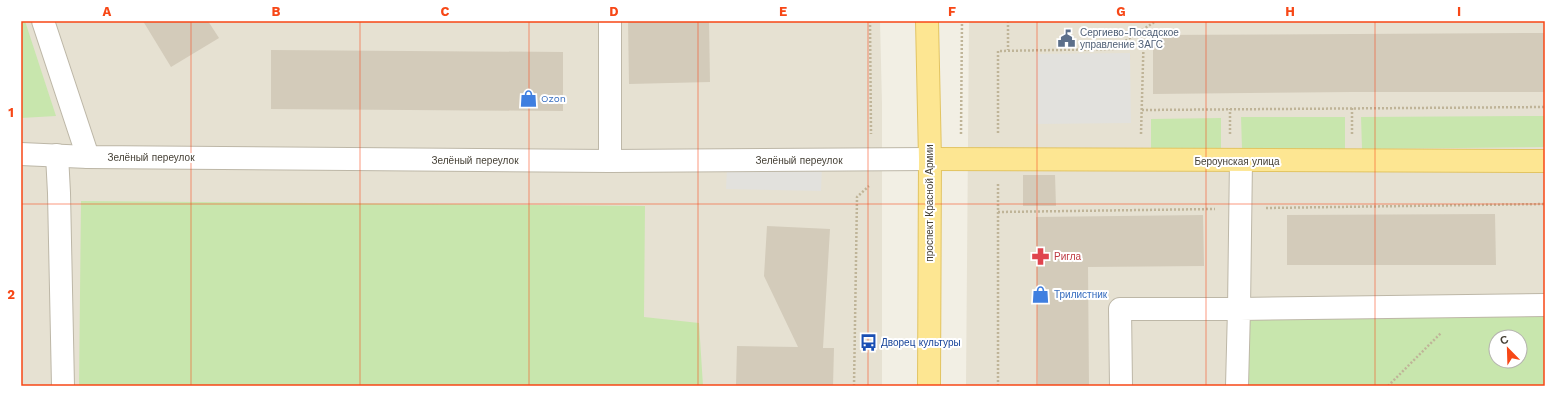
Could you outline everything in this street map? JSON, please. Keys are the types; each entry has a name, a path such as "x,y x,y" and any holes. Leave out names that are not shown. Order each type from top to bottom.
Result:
{"main road":[{"name":"проспект Красной Армии","path":"927,21 930,159 929,386"},
{"name":"Бероунская улица","path":"930,159 1141,161 1545,161"}],"street":[{"path":"43,21 88,157"},
{"path":"610,21 610,161"},
{"name":"Зелёный переулок","path":"21,154 88,157 610,161 930,159"},
{"path":"57,155 63,386"},
{"path":"1237,386 1240,160"},
{"path":"1121,386 1120,309 1545,305"}],"path":[{"path":"961,159 962,21"},
{"path":"1008,21 1008,50"},
{"path":"998,386 998,51 1113,48 1156,21"},
{"path":"1141,161 1144,28"},
{"path":"1142,110 1545,107"},
{"path":"998,212 1545,204"},
{"path":"854,386 856,266"},
{"path":"1388,386 1468,306"}],"shaded area":[{"path":"21,21 880,21 882,104 882,386 21,386"},
{"path":"969,21 1545,21 1545,386 966,386"},
{"path":"1130,53 1131,123 1036,124 1036,54"},
{"path":"822,166 821,191 726,189 727,168"}],"green space":[{"path":"21,21 25,21 56,116 21,118"},
{"path":"1545,116 1545,147 1362,149 1361,117"},
{"path":"1241,117 1345,117 1345,149 1242,149"},
{"path":"1221,118 1221,148 1151,149 1151,119"},
{"path":"81,201 645,206 644,317 699,323 703,386 79,386"},
{"path":"1545,316 1545,386 1246,386 1247,319"}],"building":[{"path":"143,21 208,21 219,38 171,67"},
{"path":"628,21 709,21 710,82 629,84"},
{"path":"1545,33 1545,92 1153,94 1153,35"},
{"path":"271,50 563,52 563,111 271,109"},
{"path":"1023,175 1055,175 1056,206 1023,206"},
{"path":"1495,214 1496,265 1287,265 1287,215"},
{"path":"1203,215 1204,266 1088,267 1089,386 1038,386 1036,217"},
{"path":"767,226 830,229 823,348 834,348 833,386 736,386 737,346 798,347 764,276"}],"place":[{"name":"Сергиево-Посадское управление ЗАГС","path":"1067,38"},
{"name":"Ozon","path":"528,98"},
{"name":"Ригла","path":"1041,256"},
{"name":"Трилистник","path":"1041,294"},
{"name":"Дворец культуры","path":"868,342"}]}
